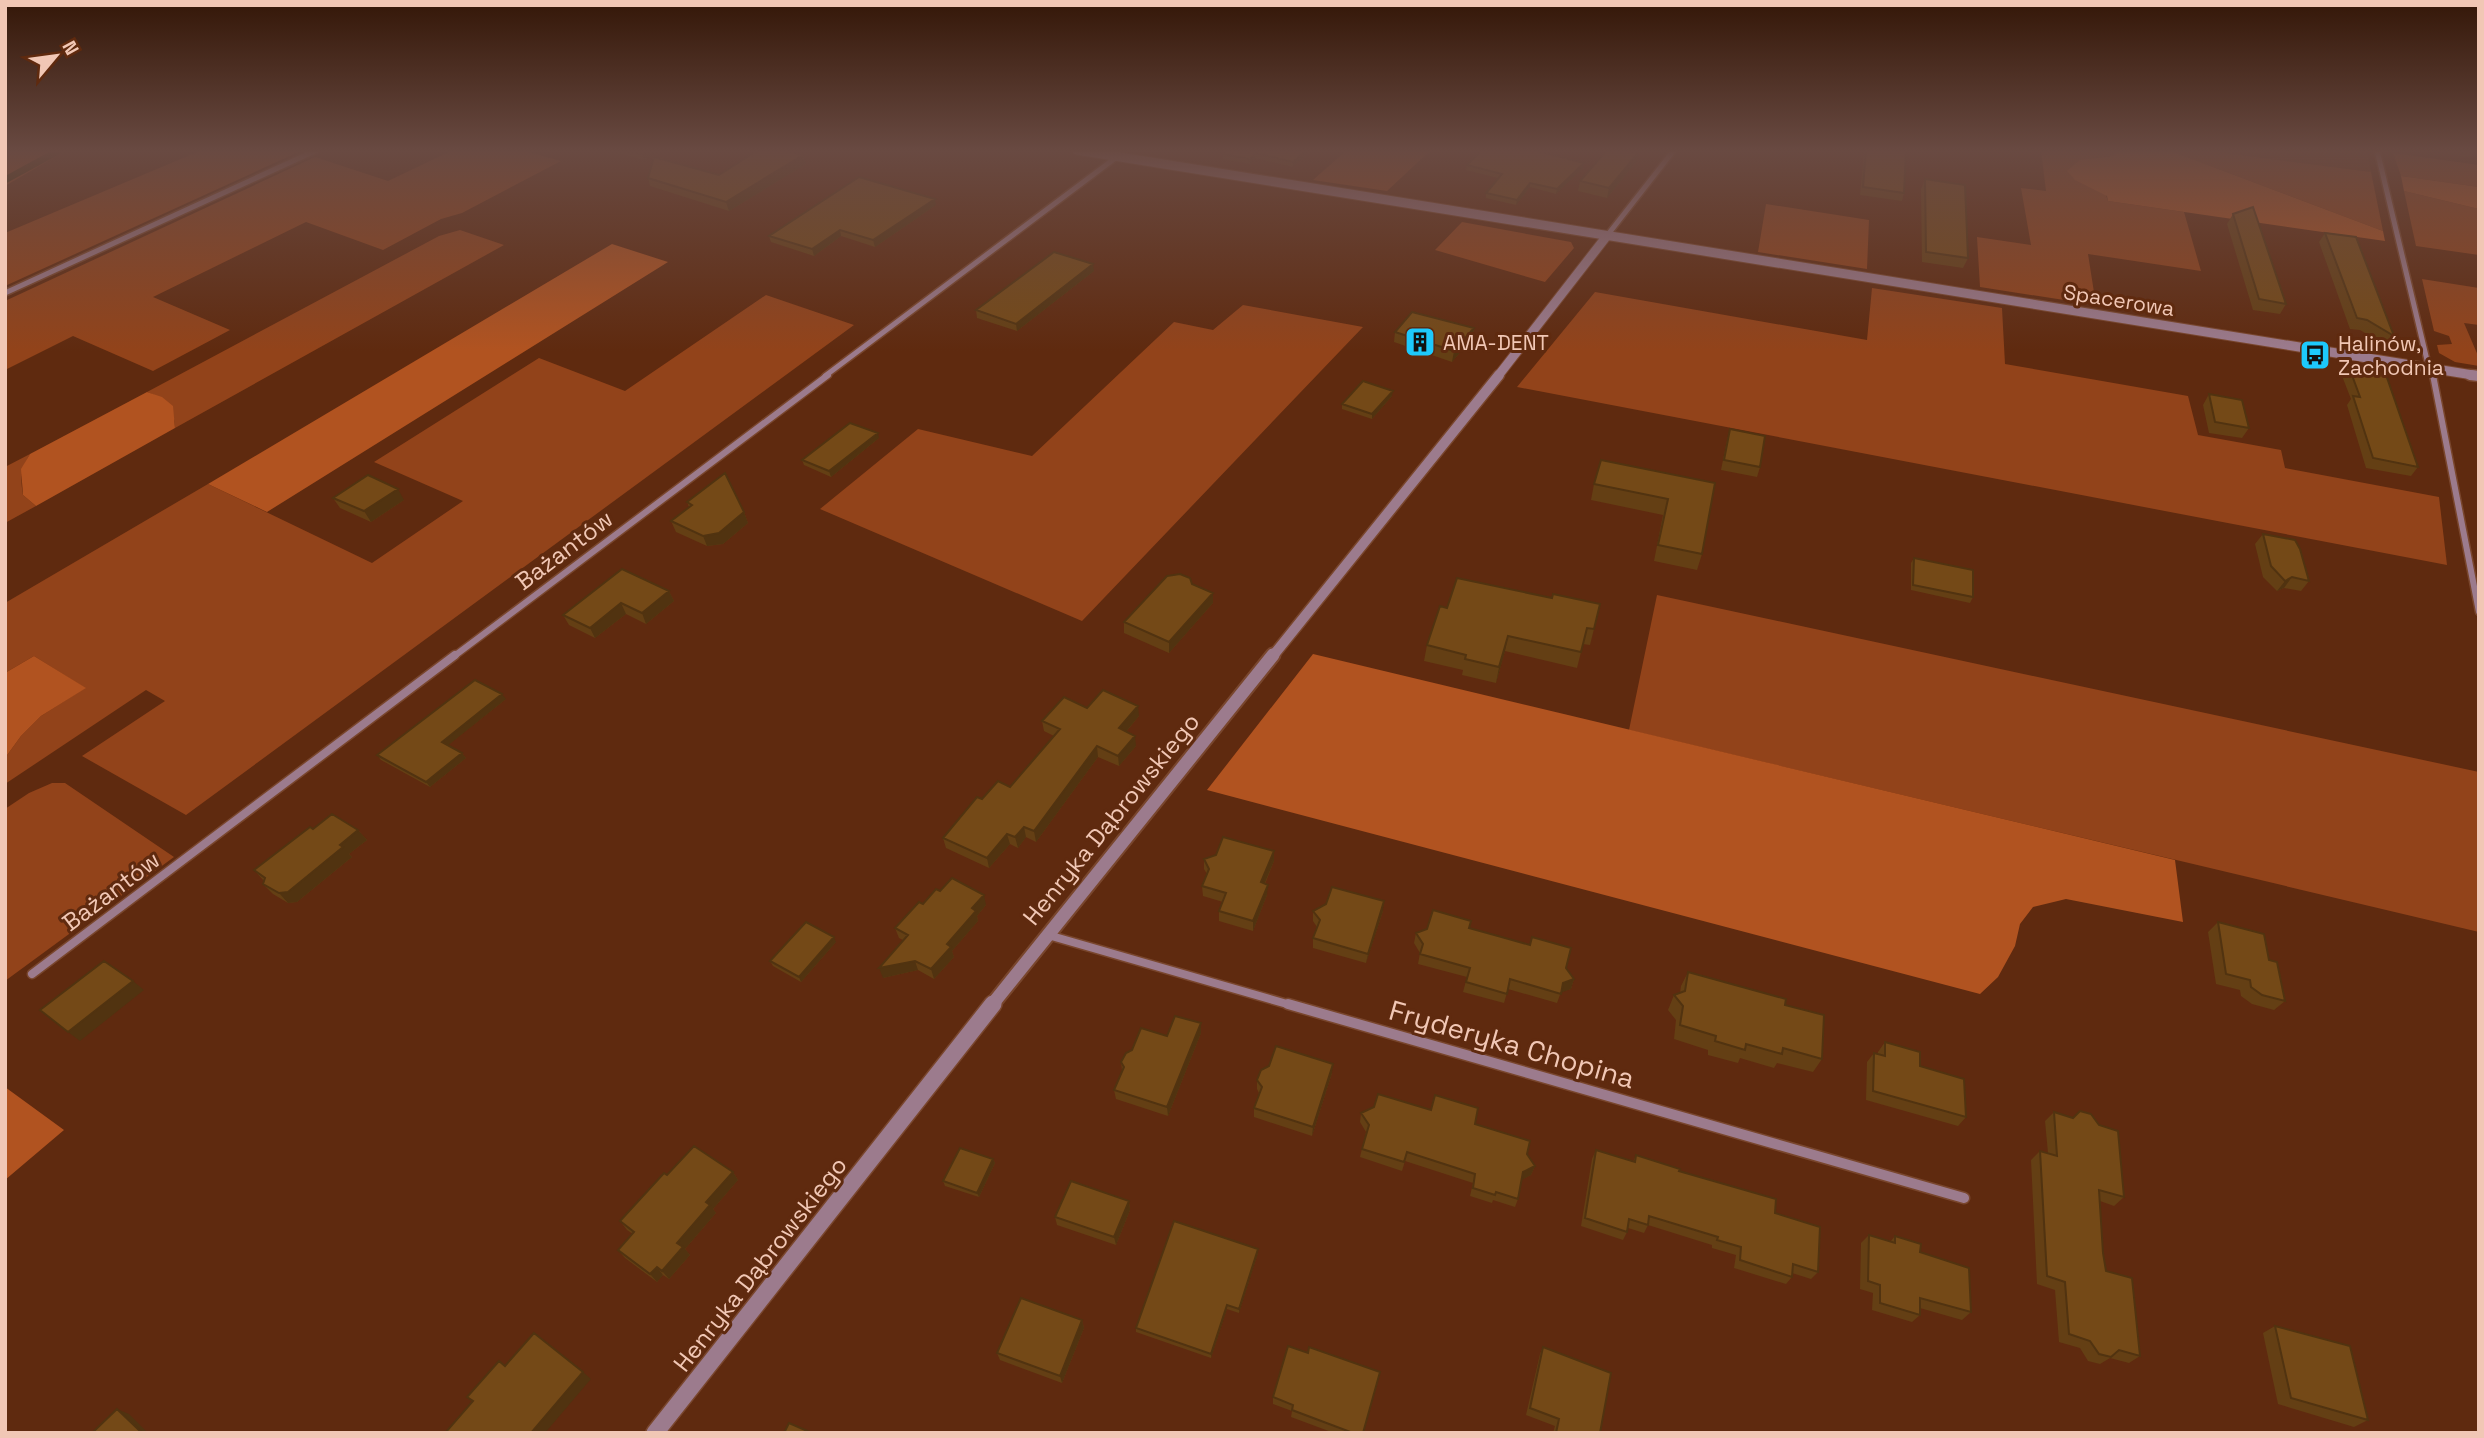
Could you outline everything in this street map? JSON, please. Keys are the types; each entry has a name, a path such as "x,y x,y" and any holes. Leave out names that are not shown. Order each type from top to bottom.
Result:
{"street":[{"path":"5,293 171,217"},
{"name":"Bażantów","path":"32,974 1040,217"},
{"path":"1486,217 1606,237 1622,217"},
{"path":"2393,217 2429,368 2435,380 2479,612"},
{"name":"Spacerowa","path":"1606,237 1754,258 2479,376"},
{"name":"Henryka Dąbrowskiego","path":"655,1433 1047,935 1484,394 1606,237"},
{"name":"Fryderyka Chopina","path":"1047,935 1964,1198"}],"shaded area":[{"path":"43,217 156,217 5,286 5,233"},
{"path":"186,217 448,217 383,250 306,222 153,297 230,330 153,371 73,336 5,370 5,301"},
{"path":"1764,217 1850,217 1869,220 1867,269 1758,252"},
{"path":"2026,217 2185,217 2201,271 2088,254 2096,305 1980,287 1977,237 2031,245"},
{"path":"2220,217 2346,217 2383,231 2385,241"},
{"path":"2346,217 2380,217 2383,231"},
{"path":"2410,217 2479,217 2479,255 2416,246"},
{"path":"1462,222 1571,242 1574,248 1545,282 1435,250"},
{"path":"460,230 504,245 175,428 168,405 147,392 439,236"},
{"path":"612,244 668,262 267,512 208,484"},
{"path":"2422,279 2479,288 2479,325 2464,323 2479,358 2479,366 2455,362 2439,353 2437,345 2452,344 2449,336 2434,331"},
{"path":"1872,288 2002,308 2005,364 2188,396 2198,435 2281,450 2285,468 2439,497 2447,565 1517,387 1595,292 1867,340"},
{"path":"766,295 854,325 186,815 82,756 165,701 146,690 5,784 5,758 21,736 41,716 85,688 34,656 5,673 5,603 208,484 372,563 463,501 374,462 539,358 625,391"},
{"path":"1243,305 1363,327 1082,621 820,509 918,429 1032,456 1174,322 1213,330"},
{"path":"147,392 162,397 173,406 175,428 36,506 23,495 21,469 30,454"},
{"path":"30,454 23,469 22,489 23,495 36,506 5,523 5,467"},
{"path":"1657,595 2479,772 2479,932 1629,730"},
{"path":"1313,654 2175,860 2183,922 2066,899 2033,907 2020,924 2015,946 1998,977 1980,994 1207,790"},
{"path":"34,656 86,688 41,716 21,736 5,758 5,673"},
{"path":"52,783 65,783 174,857 5,981 5,809 29,793"},
{"path":"5,1087 64,1130 5,1180"}],"building":[{"path":"798,217 908,217 873,240 840,230 812,249 769,236"},
{"path":"1926,217 1966,217 1968,258 1926,252"},
{"path":"2234,217 2256,217 2286,304 2259,299"},
{"path":"2325,233 2356,237 2394,336 2367,320 2357,318"},
{"path":"1054,252 1093,264 1016,324 976,310"},
{"path":"1412,312 1474,328 1454,351 1395,332"},
{"path":"2349,367 2385,372 2418,467 2373,458 2353,396 2360,397"},
{"path":"1363,381 1393,391 1372,414 1342,404"},
{"path":"2209,394 2242,400 2249,428 2215,422"},
{"path":"850,423 878,433 829,471 802,460"},
{"path":"1730,429 1765,436 1760,467 1724,460"},
{"path":"1601,460 1715,483 1702,554 1658,545 1668,499 1594,484"},
{"path":"725,473 744,512 719,533 703,536 671,521 692,505 687,502"},
{"path":"368,475 398,489 364,511 333,498"},
{"path":"2263,534 2295,540 2309,581 2292,577 2285,581 2271,566"},
{"path":"1914,558 1973,570 1973,597 1913,585"},
{"path":"622,569 669,591 642,613 621,603 590,628 563,615"},
{"path":"1180,574 1190,578 1192,584 1213,593 1169,642 1124,622 1167,576"},
{"path":"1457,578 1552,598 1553,594 1600,604 1594,629 1587,628 1581,652 1508,636 1499,667 1465,659 1466,655 1427,645 1440,606 1447,608"},
{"path":"475,680 502,694 442,742 462,753 426,782 377,755"},
{"path":"1103,690 1138,706 1119,728 1135,736 1118,756 1097,746 1034,831 1024,827 1015,837 1007,834 987,858 943,838 977,797 982,799 998,781 1010,787 1060,729 1042,721 1064,697 1087,708"},
{"path":"332,814 358,830 340,845 343,847 288,892 279,893 263,884 265,878 254,870 310,827 313,829"},
{"path":"1223,837 1274,851 1261,882 1268,885 1253,921 1219,911 1226,893 1202,886 1209,869 1204,859 1216,855"},
{"path":"952,878 984,895 972,908 976,911 947,944 951,947 931,969 915,961 879,968 908,935 895,928 919,902 923,904 936,889 940,891"},
{"path":"1332,887 1384,901 1368,954 1313,938 1320,920 1313,911 1326,904"},
{"path":"1433,910 1471,921 1469,928 1530,945 1532,937 1571,948 1566,968 1574,979 1563,983 1561,994 1510,979 1507,994 1466,982 1470,968 1420,954 1423,944 1416,933 1427,929"},
{"path":"806,922 834,937 799,977 770,961"},
{"path":"2218,922 2264,934 2269,960 2277,962 2285,1001 2262,995 2251,987 2250,980 2226,974"},
{"path":"104,961 133,981 68,1032 40,1010"},
{"path":"1688,972 1786,999 1785,1005 1824,1015 1822,1059 1783,1048 1782,1054 1746,1044 1745,1050 1715,1041 1716,1036 1680,1025 1683,1006 1674,995 1685,991"},
{"path":"1175,1016 1201,1023 1167,1107 1114,1090 1124,1067 1121,1062 1126,1053 1132,1050 1141,1028 1167,1036"},
{"path":"1885,1042 1920,1052 1920,1066 1964,1079 1966,1117 1873,1091 1874,1053 1885,1056"},
{"path":"1276,1046 1333,1064 1313,1127 1254,1108 1262,1087 1257,1080 1261,1070 1269,1066"},
{"path":"1378,1094 1431,1110 1435,1095 1478,1108 1475,1124 1530,1141 1527,1154 1535,1166 1523,1172 1518,1199 1473,1188 1475,1174 1407,1152 1404,1162 1362,1149 1369,1125 1361,1113 1374,1107"},
{"path":"2080,1111 2091,1114 2099,1125 2118,1131 2124,1197 2099,1190 2103,1253 2106,1271 2132,1278 2140,1356 2119,1350 2111,1357 2099,1354 2090,1341 2069,1334 2065,1282 2047,1276 2040,1151 2057,1156 2054,1112 2073,1118"},
{"path":"694,1146 733,1172 706,1202 710,1205 677,1243 683,1247 662,1271 657,1267 650,1274 618,1250 634,1232 620,1221 664,1173 667,1175"},
{"path":"960,1148 993,1159 977,1193 943,1181"},
{"path":"1596,1150 1635,1162 1636,1155 1680,1169 1679,1171 1776,1199 1775,1213 1820,1227 1818,1272 1793,1264 1792,1277 1740,1260 1741,1247 1717,1240 1718,1237 1649,1216 1648,1225 1629,1219 1627,1232 1585,1218"},
{"path":"1071,1181 1129,1201 1114,1237 1055,1217"},
{"path":"1174,1221 1258,1249 1239,1309 1227,1305 1211,1354 1136,1328"},
{"path":"1869,1235 1895,1243 1895,1236 1921,1244 1920,1252 1969,1268 1971,1312 1920,1298 1920,1315 1880,1303 1880,1285 1868,1281"},
{"path":"1021,1298 1082,1320 1060,1376 997,1353"},
{"path":"2275,1326 2350,1346 2368,1420 2291,1398"},
{"path":"534,1333 583,1372 531,1433 445,1433 473,1401 467,1397 499,1361 505,1366"},
{"path":"1288,1346 1308,1353 1309,1347 1380,1372 1363,1433 1353,1433 1292,1410 1293,1405 1273,1397"},
{"path":"1543,1347 1611,1373 1600,1433 1556,1433 1559,1419 1530,1408"},
{"path":"117,1409 142,1433 92,1433"},
{"path":"789,1423 812,1433 784,1433"}],"place":[{"name":"AMA-DENT","path":"1420,342"},
{"name":"Halinów, Zachodnia","path":"2315,355"}]}
